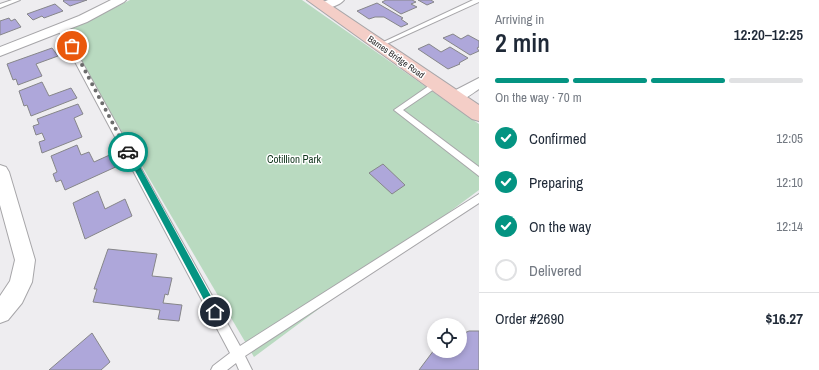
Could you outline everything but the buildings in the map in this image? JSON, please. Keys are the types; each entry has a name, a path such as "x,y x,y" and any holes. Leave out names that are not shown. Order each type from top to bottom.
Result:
{"street":[{"path":"0,52 83,19 120,0"},
{"path":"318,3 338,0"},
{"name":"Barnes Bridge Road","path":"318,3 479,114"},
{"path":"455,97 479,83"},
{"path":"0,172 25,260 24,274 19,288 7,306 0,312"}],"lane":[{"path":"0,6 17,0"},
{"path":"380,45 478,0"},
{"path":"60,28 246,370"},
{"path":"436,85 398,110 479,172"},
{"path":"217,370 238,354 479,198"}],"green space":[{"name":"Cotillion Park","path":"130,0 302,0 479,124 479,190 254,357 64,33"}],"way so far":[{"path":"72,46 128,152"}],"route":[{"path":"128,152 215,312"}]}
